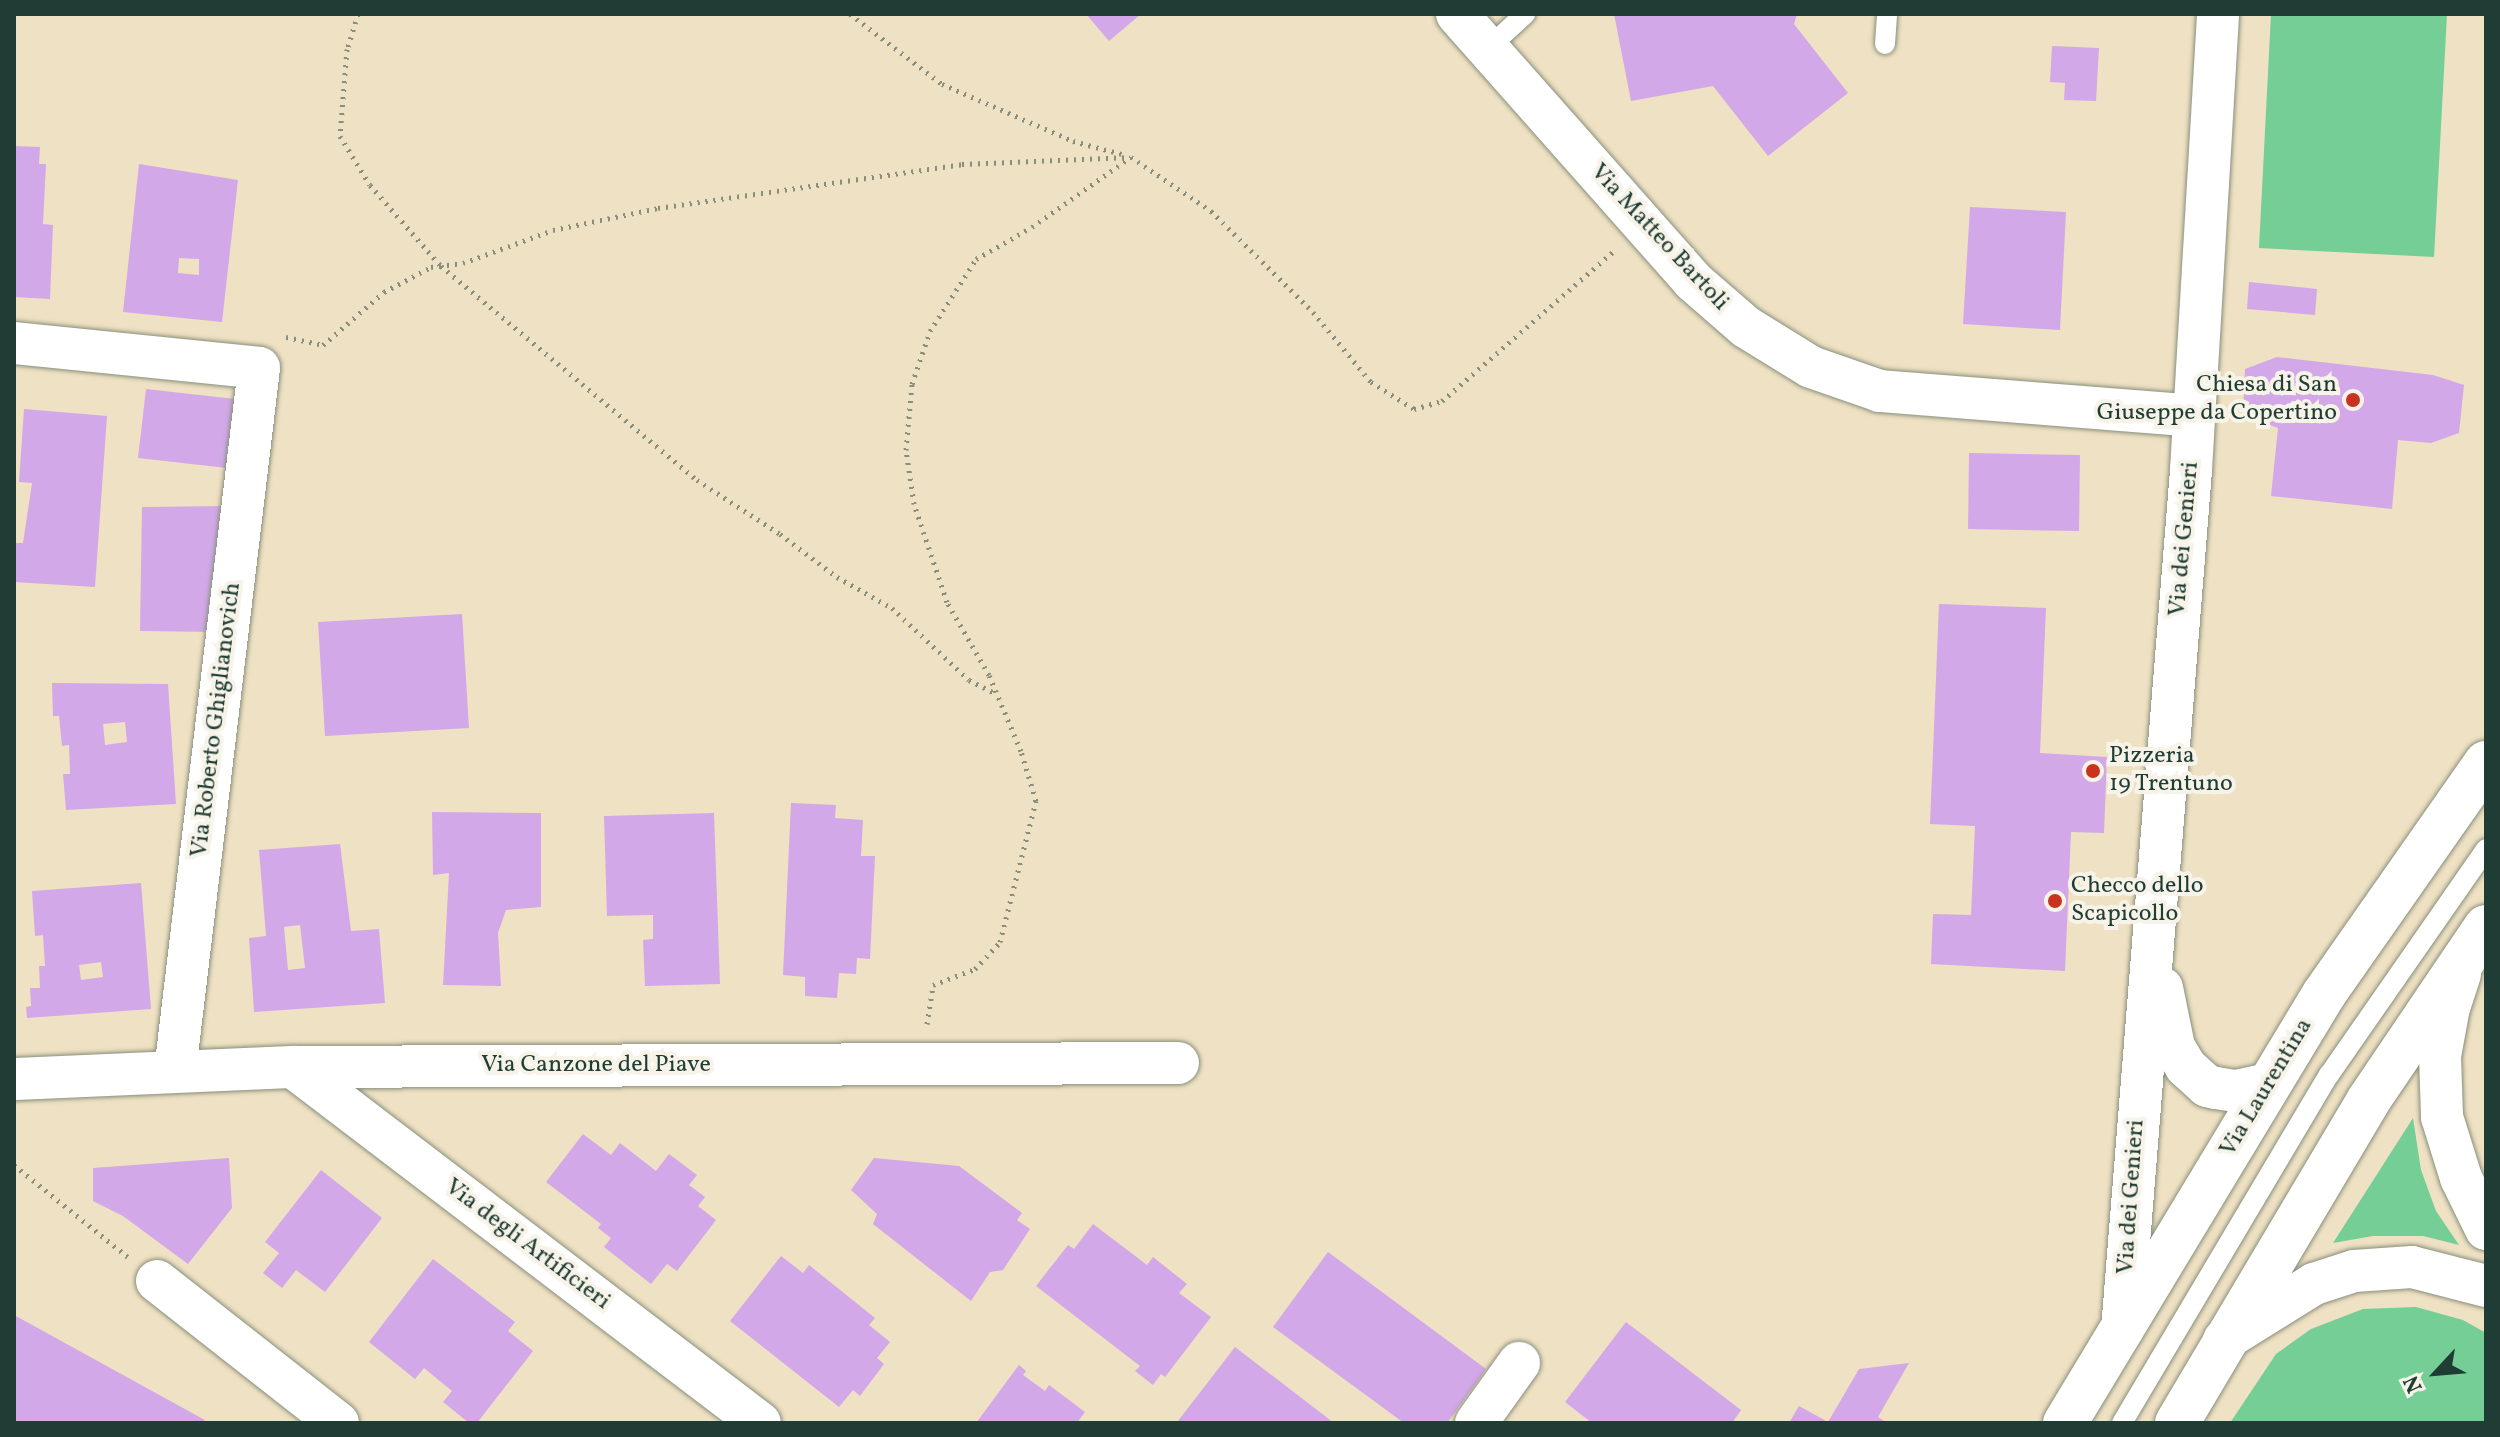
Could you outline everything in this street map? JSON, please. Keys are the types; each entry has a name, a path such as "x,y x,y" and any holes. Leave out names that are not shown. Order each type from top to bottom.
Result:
{"main road":[{"name":"Via Laurentina","path":"2065,1423 2324,994 2486,763"},
{"path":"2177,1423 2368,1101 2477,940"}],"street":[{"name":"Via Matteo Bartoli","path":"1457,14 1693,281 1746,327 1789,355 1833,377 1880,391 2195,416"},
{"name":"Via dei Genieri","path":"2122,1330 2195,416 2218,14"},
{"name":"Via Roberto Ghiglianovich","path":"14,343 259,368 175,1071"},
{"path":"2477,940 2443,1037 2441,1108 2461,1178 2486,1229"},
{"path":"2150,968 2168,1004 2174,1047 2186,1067 2207,1086 2216,1088 2236,1091 2268,1084"},
{"name":"Via Canzone del Piave","path":"14,1079 293,1067 1178,1063"},
{"name":"Via degli Artificieri","path":"293,1067 760,1423"},
{"path":"2224,1340 2314,1284 2354,1271 2412,1267 2486,1286"},
{"path":"146,1272 338,1423"},
{"path":"1476,1423 1519,1363"}],"lane":[{"path":"1487,49 1525,14"},
{"path":"1885,44 1887,14"},
{"name":"Via Laurentina","path":"2122,1423 2329,1075 2486,849"}],"path":[{"path":"358,14 347,49 340,136 370,185 441,266 697,480 780,534 837,577 892,608 969,680 997,695"},
{"path":"850,14 942,84 1073,141 1131,157 1211,211 1313,312 1371,382 1414,409 1442,401 1643,226"},
{"path":"295,339 323,345 384,292 431,267 463,263 553,230 658,208 962,164 1131,157"},
{"path":"922,1064 933,985 975,969 1000,942 1036,801 1021,751 997,695 947,602 914,504 906,450 912,384 930,331 976,259 1032,227 1131,157"},
{"path":"14,1165 146,1272"}],"green space":[{"path":"2271,14 2447,14 2434,257 2259,248"},
{"path":"2413,1118 2421,1170 2436,1211 2459,1245 2423,1236 2373,1236 2333,1243"},
{"path":"2416,1307 2463,1320 2486,1333 2486,1423 2230,1423 2276,1354 2311,1329 2363,1309"}],"building":[{"path":"1086,14 1141,14 1109,41"},
{"path":"1614,14 1797,14 1794,24 1848,93 1768,156 1713,86 1631,101"},
{"path":"2052,46 2099,48 2096,101 2064,100 2065,83 2050,82"},
{"path":"14,146 40,147 39,164 46,164 43,224 53,225 50,299 14,297"},
{"path":"139,164 238,180 222,322 123,312","holes":["179,258 199,259 199,275 178,273"]},
{"path":"1970,207 2066,212 2060,330 1963,324"},
{"path":"2249,282 2317,289 2315,315 2247,309"},
{"name":"Chiesa di San Giuseppe da Copertino","path":"2277,357 2433,375 2464,385 2459,433 2431,443 2398,440 2392,509 2271,496 2278,428 2243,415 2245,369"},
{"path":"146,389 235,399 227,468 138,458"},
{"path":"24,409 107,416 95,587 14,582 14,543 23,543 32,483 19,482"},
{"path":"1969,453 2080,455 2079,531 1968,529"},
{"path":"230,506 218,632 140,631 142,507"},
{"path":"1939,604 2046,608 2040,753 2107,757 2104,833 2071,832 2065,971 1931,964 1933,914 1971,915 1975,826 1930,824"},
{"path":"462,614 469,728 325,736 318,622"},
{"path":"52,683 168,684 176,804 66,810 63,774 70,774 69,745 62,746 59,716 53,716","holes":["125,722 127,742 105,745 103,724"]},
{"path":"791,803 836,805 835,818 863,820 861,856 875,856 870,959 857,958 856,974 839,973 837,998 805,996 805,977 783,975"},
{"path":"432,812 541,813 541,907 506,910 498,933 501,986 443,985 449,873 433,875"},
{"path":"714,813 720,984 645,986 643,940 653,939 653,915 607,916 604,816"},
{"path":"340,844 351,931 379,929 385,1003 254,1012 249,938 266,936 259,850","holes":["300,925 305,968 288,970 284,927"]},
{"path":"141,883 151,1009 27,1018 26,1007 31,1006 30,988 40,988 39,966 45,966 43,935 35,936 32,891","holes":["101,962 103,977 81,980 79,965"]},
{"path":"583,1134 611,1155 620,1143 656,1171 669,1154 697,1175 689,1185 705,1197 698,1206 716,1220 677,1271 667,1264 651,1284 604,1247 611,1238 598,1228 601,1224 546,1182"},
{"path":"229,1158 232,1208 188,1264 123,1216 93,1201 93,1168"},
{"path":"874,1158 959,1166 1022,1213 1017,1220 1030,1229 1003,1270 990,1272 971,1301 873,1224 877,1214 851,1190"},
{"path":"321,1170 382,1218 325,1292 296,1270 282,1288 263,1273 279,1253 265,1242"},
{"path":"1093,1224 1147,1265 1153,1257 1187,1284 1179,1293 1211,1317 1165,1377 1161,1374 1153,1385 1135,1371 1140,1366 1036,1286 1068,1245 1074,1249"},
{"path":"1328,1252 1486,1369 1447,1423 1404,1423 1273,1327"},
{"path":"781,1256 803,1273 809,1265 875,1318 869,1325 890,1342 877,1358 884,1364 860,1396 853,1390 839,1407 730,1321"},
{"path":"433,1259 515,1322 508,1331 533,1351 477,1423 469,1423 443,1402 452,1391 424,1368 415,1379 369,1342"},
{"path":"14,1315 203,1419 208,1423 14,1423"},
{"path":"1626,1322 1741,1410 1732,1423 1592,1423 1565,1402"},
{"path":"1235,1347 1334,1423 1178,1421"},
{"path":"1909,1363 1878,1417 1887,1423 1789,1423 1799,1406 1828,1422 1859,1369"},
{"path":"1019,1365 1026,1371 1023,1375 1045,1391 1049,1385 1085,1412 1077,1423 976,1423"}],"place":[{"name":"Chiesa di San Giuseppe da Copertino","path":"2353,400"},
{"name":"Pizzeria 19 Trentuno","path":"2093,771"},
{"name":"Checco dello Scapicollo","path":"2055,901"}]}
